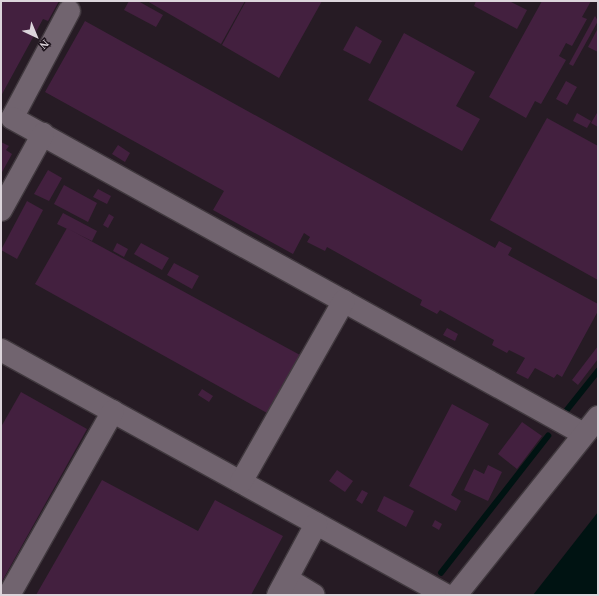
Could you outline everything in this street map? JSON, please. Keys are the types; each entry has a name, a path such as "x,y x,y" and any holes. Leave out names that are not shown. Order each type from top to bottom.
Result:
{"street":[{"path":"69,10 12,118 584,434"},
{"path":"1,210 43,134"},
{"path":"241,482 344,301"},
{"path":"1,350 446,595"},
{"path":"10,595 113,412"},
{"path":"456,595 598,417"},
{"path":"314,595 282,587 316,524"}],"shaded area":[{"path":"598,512 598,595 533,595"}],"building":[{"path":"1,1 59,1 48,21 43,19 1,96"},
{"path":"129,1 138,1 163,15 156,27 124,10"},
{"path":"147,1 245,1 221,44"},
{"path":"246,1 322,1 279,78 222,45"},
{"path":"476,1 509,1 527,10 517,29 474,6"},
{"path":"542,1 591,1 582,17 587,19 572,46 566,43 559,56 566,60 541,104 535,101 526,118 489,97"},
{"path":"595,16 598,21 573,66 569,64"},
{"path":"85,21 495,248 499,241 512,248 508,255 598,304 598,311 562,377 557,374 554,378 535,368 528,379 516,373 525,358 509,350 507,353 492,345 494,340 440,310 437,314 420,305 422,300 327,247 325,251 307,242 310,237 304,233 293,254 213,210 224,191 45,92"},
{"path":"356,26 382,41 370,64 343,50"},
{"path":"598,28 598,52 588,47"},
{"path":"404,33 475,72 456,106 480,119 462,151 368,100"},
{"path":"566,81 577,87 567,105 556,99"},
{"path":"577,113 591,121 587,128 573,121"},
{"path":"597,113 598,114 598,127 591,123"},
{"path":"547,118 598,146 598,280 490,220"},
{"path":"1,142 9,146 6,150 12,154 1,174"},
{"path":"118,145 130,153 125,162 112,154"},
{"path":"48,170 62,178 49,201 34,194"},
{"path":"64,185 97,203 88,222 54,204"},
{"path":"98,189 111,196 107,204 93,197"},
{"path":"27,201 43,210 17,259 1,250"},
{"path":"63,213 97,231 92,241 57,224"},
{"path":"109,214 114,217 108,228 103,225"},
{"path":"67,228 300,355 267,413 35,284"},
{"path":"117,243 128,249 124,257 113,251"},
{"path":"141,243 169,258 162,270 134,254"},
{"path":"174,263 199,276 192,289 167,275"},
{"path":"447,328 458,334 455,341 443,335"},
{"path":"598,346 598,359 578,385 572,380"},
{"path":"202,389 213,396 209,402 198,395"},
{"path":"21,392 87,429 1,583 1,427"},
{"path":"452,404 489,424 451,495 461,501 456,511 409,486"},
{"path":"522,422 542,436 517,469 498,454"},
{"path":"488,465 502,472 488,501 464,490 474,469 484,474"},
{"path":"337,470 353,481 345,492 329,481"},
{"path":"102,480 198,531 215,500 283,536 251,595 36,595"},
{"path":"362,490 368,493 362,504 356,500"},
{"path":"384,496 414,511 406,527 377,511"},
{"path":"435,520 442,524 439,530 432,526"}],"waterway":[{"path":"567,410 598,371"},
{"path":"441,573 548,436"}]}
